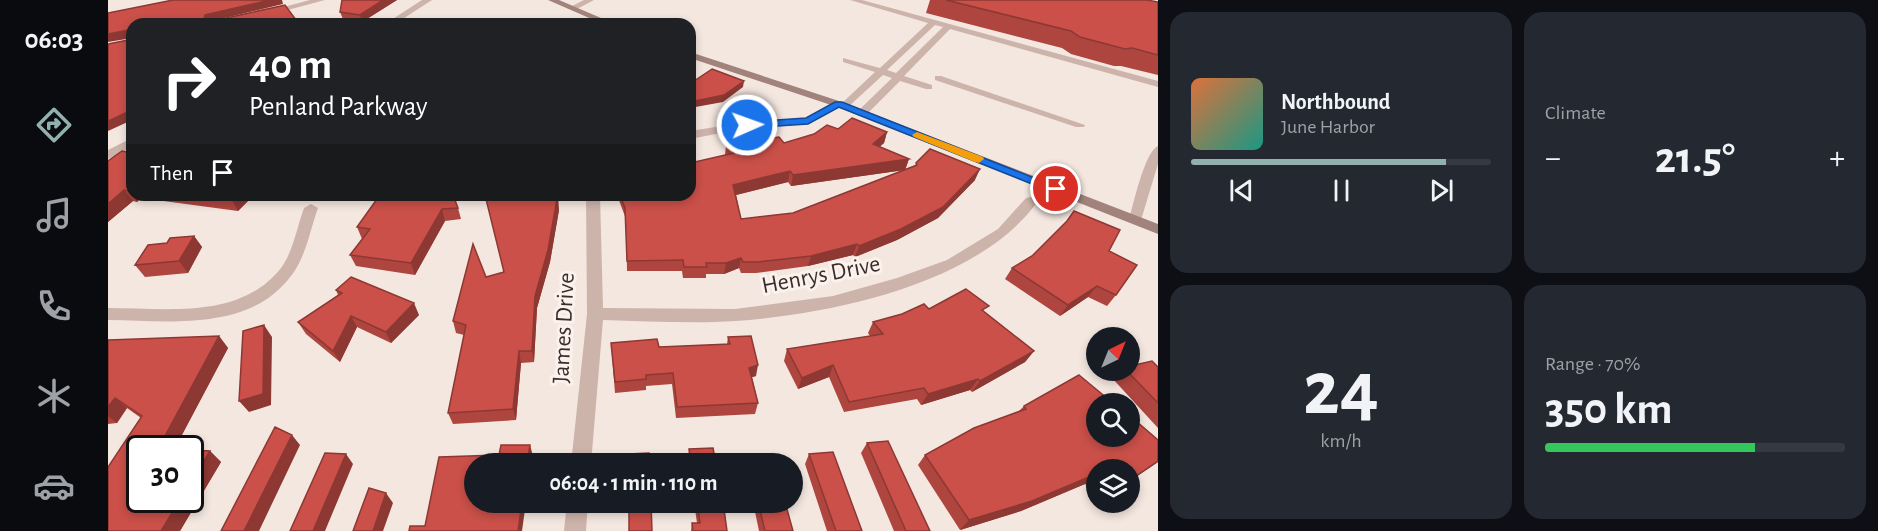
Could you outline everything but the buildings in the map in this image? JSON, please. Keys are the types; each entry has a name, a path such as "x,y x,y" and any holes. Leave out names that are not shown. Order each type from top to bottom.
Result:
{"street":[{"path":"256,14 321,0"},
{"path":"399,18 428,0"},
{"path":"552,0 596,18"},
{"path":"696,57 841,105 1158,229"},
{"path":"696,134 747,125 808,121 841,105"},
{"path":"108,155 126,145"},
{"name":"James Drive","path":"582,453 595,314 593,201"},
{"name":"Henrys Drive","path":"595,314 735,315 833,302 901,284 952,264 1003,232 1031,201"},
{"path":"108,314 207,313 239,307 268,292 287,271 311,208"},
{"path":"575,531 577,513"}],"lane":[{"path":"572,8 590,0"},
{"path":"854,0 1158,84"},
{"path":"841,105 881,72 934,22"},
{"path":"862,113 949,26"},
{"path":"846,60 929,87"},
{"path":"938,78 1080,125"},
{"path":"1135,220 1145,183 1158,149"}],"slow traffic":[{"path":"917,135 979,159"}],"route":[{"path":"747,125 808,121 838,104 1056,189"}]}
